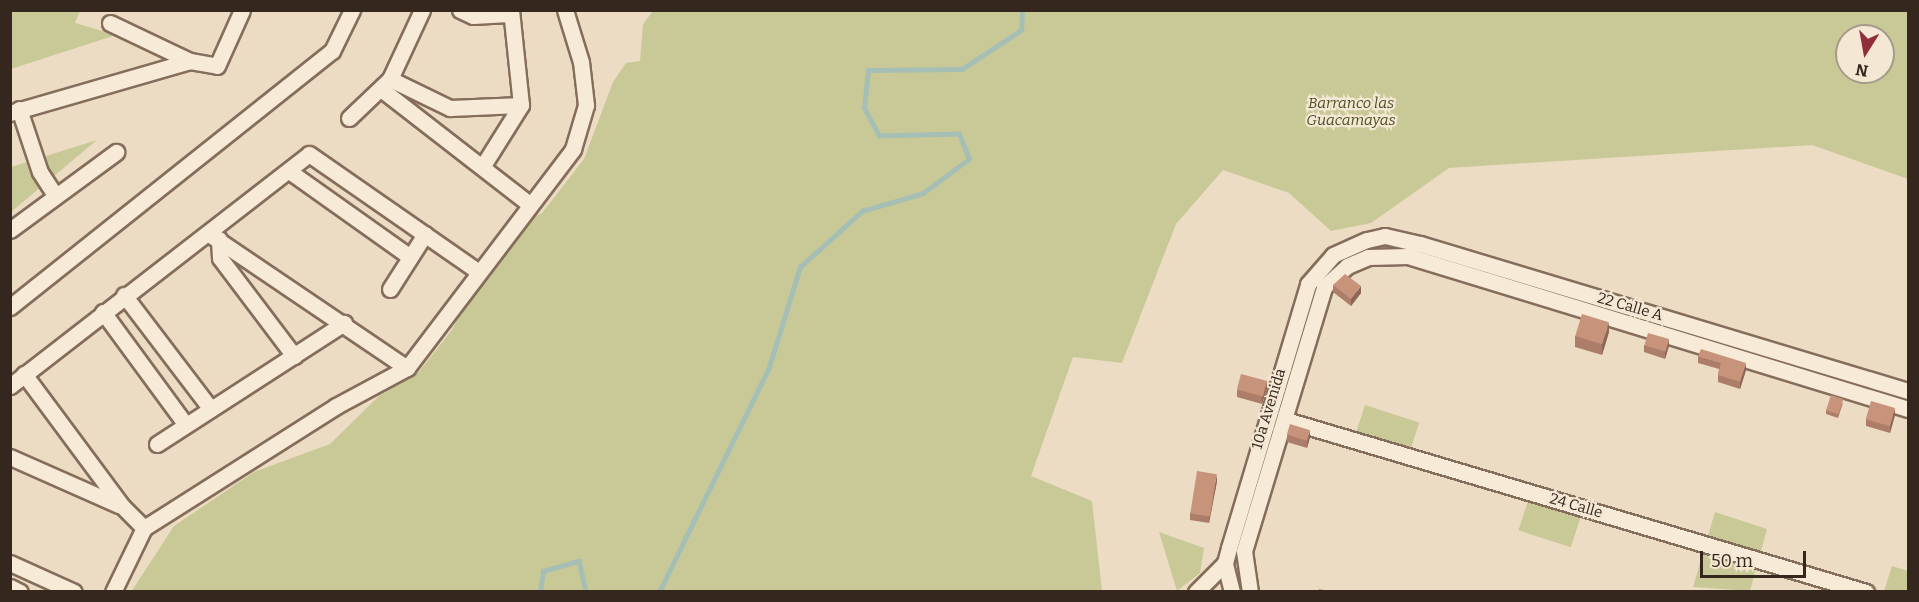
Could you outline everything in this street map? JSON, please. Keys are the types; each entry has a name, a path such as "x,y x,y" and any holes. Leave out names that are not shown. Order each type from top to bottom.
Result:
{"street":[{"path":"110,23 190,61 217,66 242,10"},
{"path":"10,307 332,51 352,10"},
{"path":"349,118 386,84 422,10"},
{"path":"460,10 473,16 510,12 521,105 484,164"},
{"path":"113,591 144,528 336,406 407,368 479,273 528,203 573,150 586,105 581,62 565,10"},
{"path":"55,195 40,172 15,111 190,61"},
{"path":"386,84 450,108 521,105"},
{"path":"386,84 528,203"},
{"path":"10,230 116,152"},
{"path":"10,386 124,295 214,237 289,171 314,154 479,273"},
{"path":"289,171 410,256"},
{"path":"390,289 425,234"},
{"path":"214,237 344,323 407,368"},
{"path":"214,237 220,258 294,356"},
{"path":"1385,237 1390,253"},
{"name":"10a Avenida","path":"1232,591 1226,563 1308,284 1333,255 1350,247 1385,237"},
{"name":"22 Calle A","path":"1385,237 1908,391"},
{"name":"22 Calle A","path":"1368,257 1390,253 1908,409"},
{"name":"10a Avenida","path":"1250,591 1244,551 1287,420 1324,287 1347,266 1368,257"},
{"path":"124,295 211,409"},
{"path":"103,312 186,425"},
{"path":"157,444 344,323"},
{"path":"24,374 122,506 144,528"},
{"name":"24 Calle","path":"1287,420 1866,591"},
{"path":"10,457 122,506"},
{"path":"10,563 53,587 74,591"},
{"path":"1196,591 1226,563"},
{"path":"10,587 20,591"}],"green space":[{"path":"10,11 80,11 75,23 116,35 11,69"},
{"name":"Barranco las Guacamayas","path":"653,11 1908,11 1908,179 1812,145 1449,168 1371,223 1331,231 1289,193 1223,170 1176,224 1122,363 1073,357 1031,476 1092,501 1102,591 131,592 174,526 254,472 330,444 379,396 418,373 451,331 507,232 542,213 584,159 613,82 626,63 640,61 643,24"},
{"path":"97,140 11,212 11,167"},
{"path":"1365,405 1419,423 1407,460 1353,442"},
{"path":"1529,498 1581,515 1571,547 1518,530"},
{"path":"1715,512 1767,529 1750,591 1693,587"},
{"path":"1159,532 1204,548 1200,573 1177,591"},
{"path":"1892,566 1908,571 1908,591 1884,591"}],"building":[{"path":"1345,274 1361,286 1351,299 1333,285"},
{"path":"1582,314 1609,322 1602,344 1575,336"},
{"path":"1648,333 1669,339 1666,352 1644,345"},
{"path":"1701,349 1746,363 1740,382 1718,375 1721,363 1698,356"},
{"path":"1241,374 1267,381 1263,396 1237,389"},
{"path":"1831,395 1843,399 1838,414 1826,410"},
{"path":"1871,401 1895,408 1890,426 1866,419"},
{"path":"1290,424 1310,430 1307,441 1287,435"},
{"path":"1197,471 1217,474 1210,517 1190,513"}],"waterway":[{"path":"659,592 769,367 800,267 862,211 923,193 969,159 959,134 879,136 864,108 868,70 962,69 1021,30 1022,10"},
{"path":"540,592 543,571 579,561 586,592"}]}
